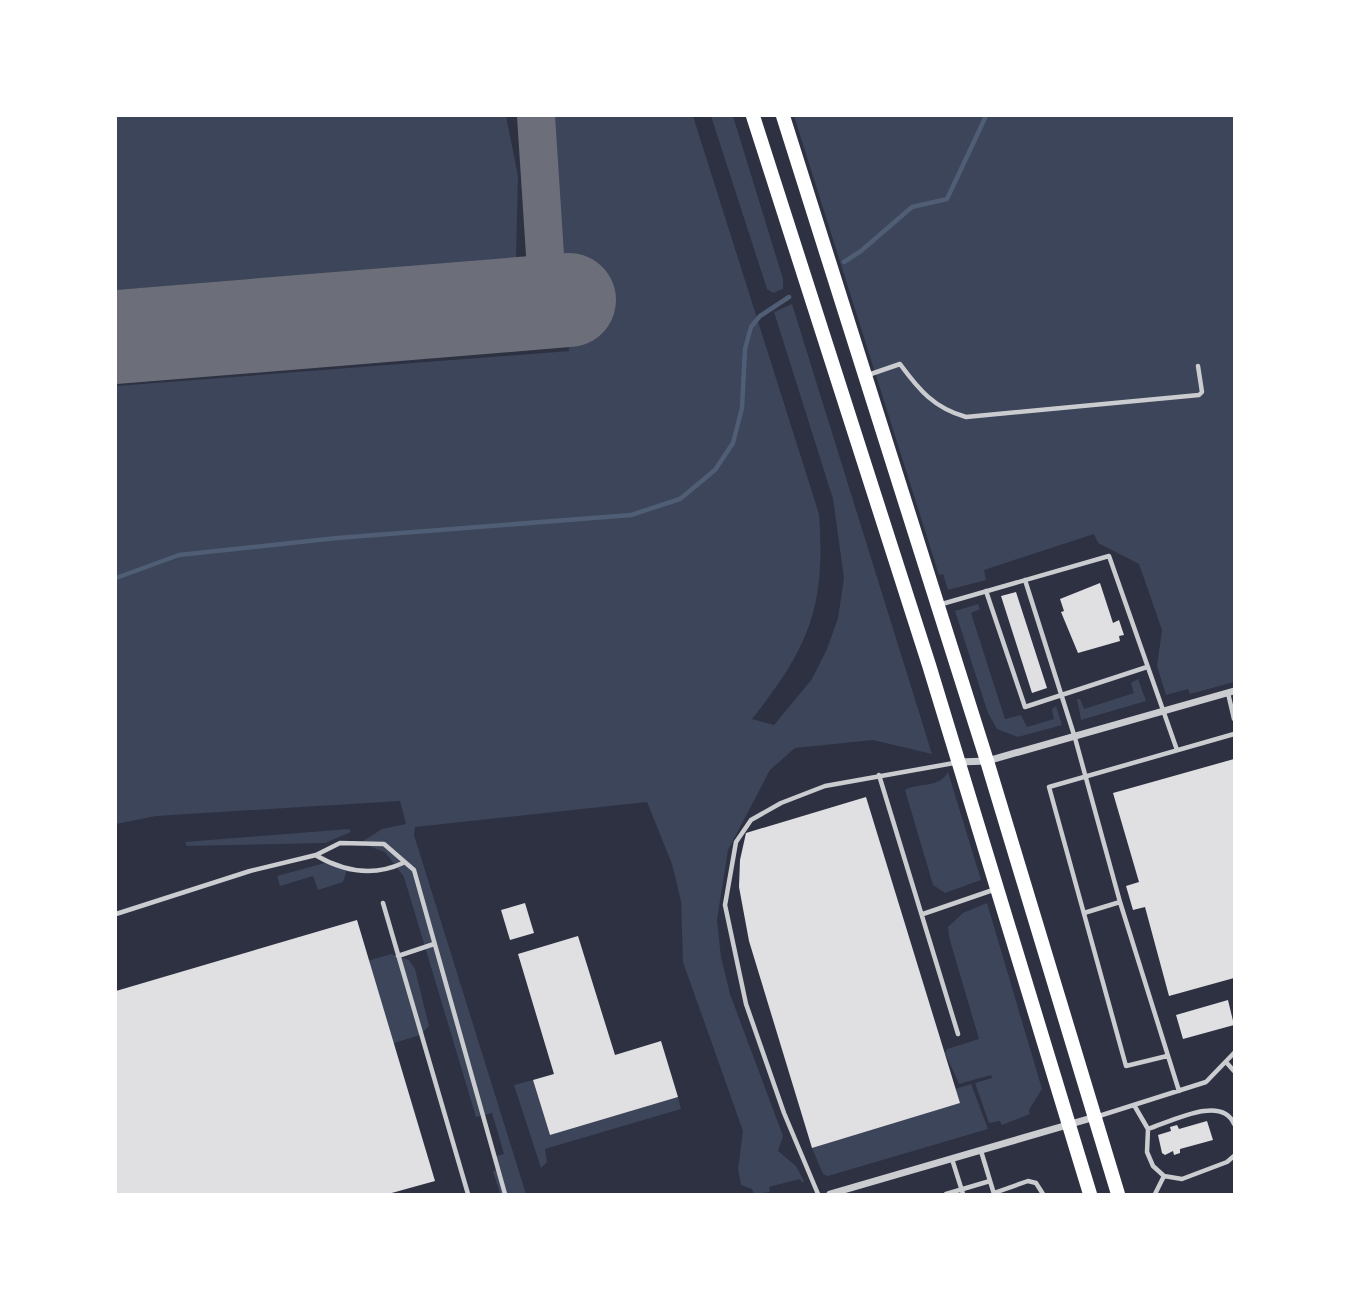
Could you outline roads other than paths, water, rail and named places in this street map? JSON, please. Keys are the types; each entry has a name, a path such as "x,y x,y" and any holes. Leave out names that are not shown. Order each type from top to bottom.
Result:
{"main road":[{"path":"753,116 958,762 1090,1195"},
{"path":"783,116 987,761 1118,1195"}],"street":[{"path":"958,762 987,761 1231,692"},
{"path":"830,1195 1096,1117"}],"lane":[{"path":"864,377 900,364 930,401 944,411 965,417 1199,395 1202,392 1198,366"},
{"path":"938,605 1109,555 1177,750"},
{"path":"1025,580 1062,694 1120,902 1179,1091"},
{"path":"986,591 1025,707 1147,667"},
{"path":"1231,692 1234,719"},
{"path":"1167,1056 1126,1066 1049,787 1234,734"},
{"path":"818,1195 784,1113 746,1004 725,905 736,842 751,820 781,803 825,786 958,762"},
{"path":"879,775 958,1034"},
{"path":"116,914 250,871 316,855 340,843 384,844 403,863"},
{"path":"316,855 340,869 384,872 403,863 409,864 414,870 505,1195"},
{"path":"923,914 997,888"},
{"path":"383,902 468,1195"},
{"path":"1084,913 1120,902"},
{"path":"398,956 434,944"},
{"path":"1096,1117 1206,1082 1234,1053"},
{"path":"1226,1062 1234,1071"},
{"path":"1134,1105 1148,1129 1147,1152 1153,1166 1164,1176 1182,1179 1227,1162 1234,1156"},
{"path":"1148,1129 1220,1109 1230,1115 1234,1124"},
{"path":"981,1150 994,1194 1028,1181 1036,1183 1043,1195"},
{"path":"952,1159 962,1192"},
{"path":"1155,1195 1164,1176"},
{"path":"946,1195 990,1181"}],"waterway":[{"path":"844,262 861,251 912,207 947,199 986,116"},
{"path":"116,578 179,555 337,538 631,515 680,499 715,470 733,443 742,408 745,349 751,327 760,316 789,297"}]}
